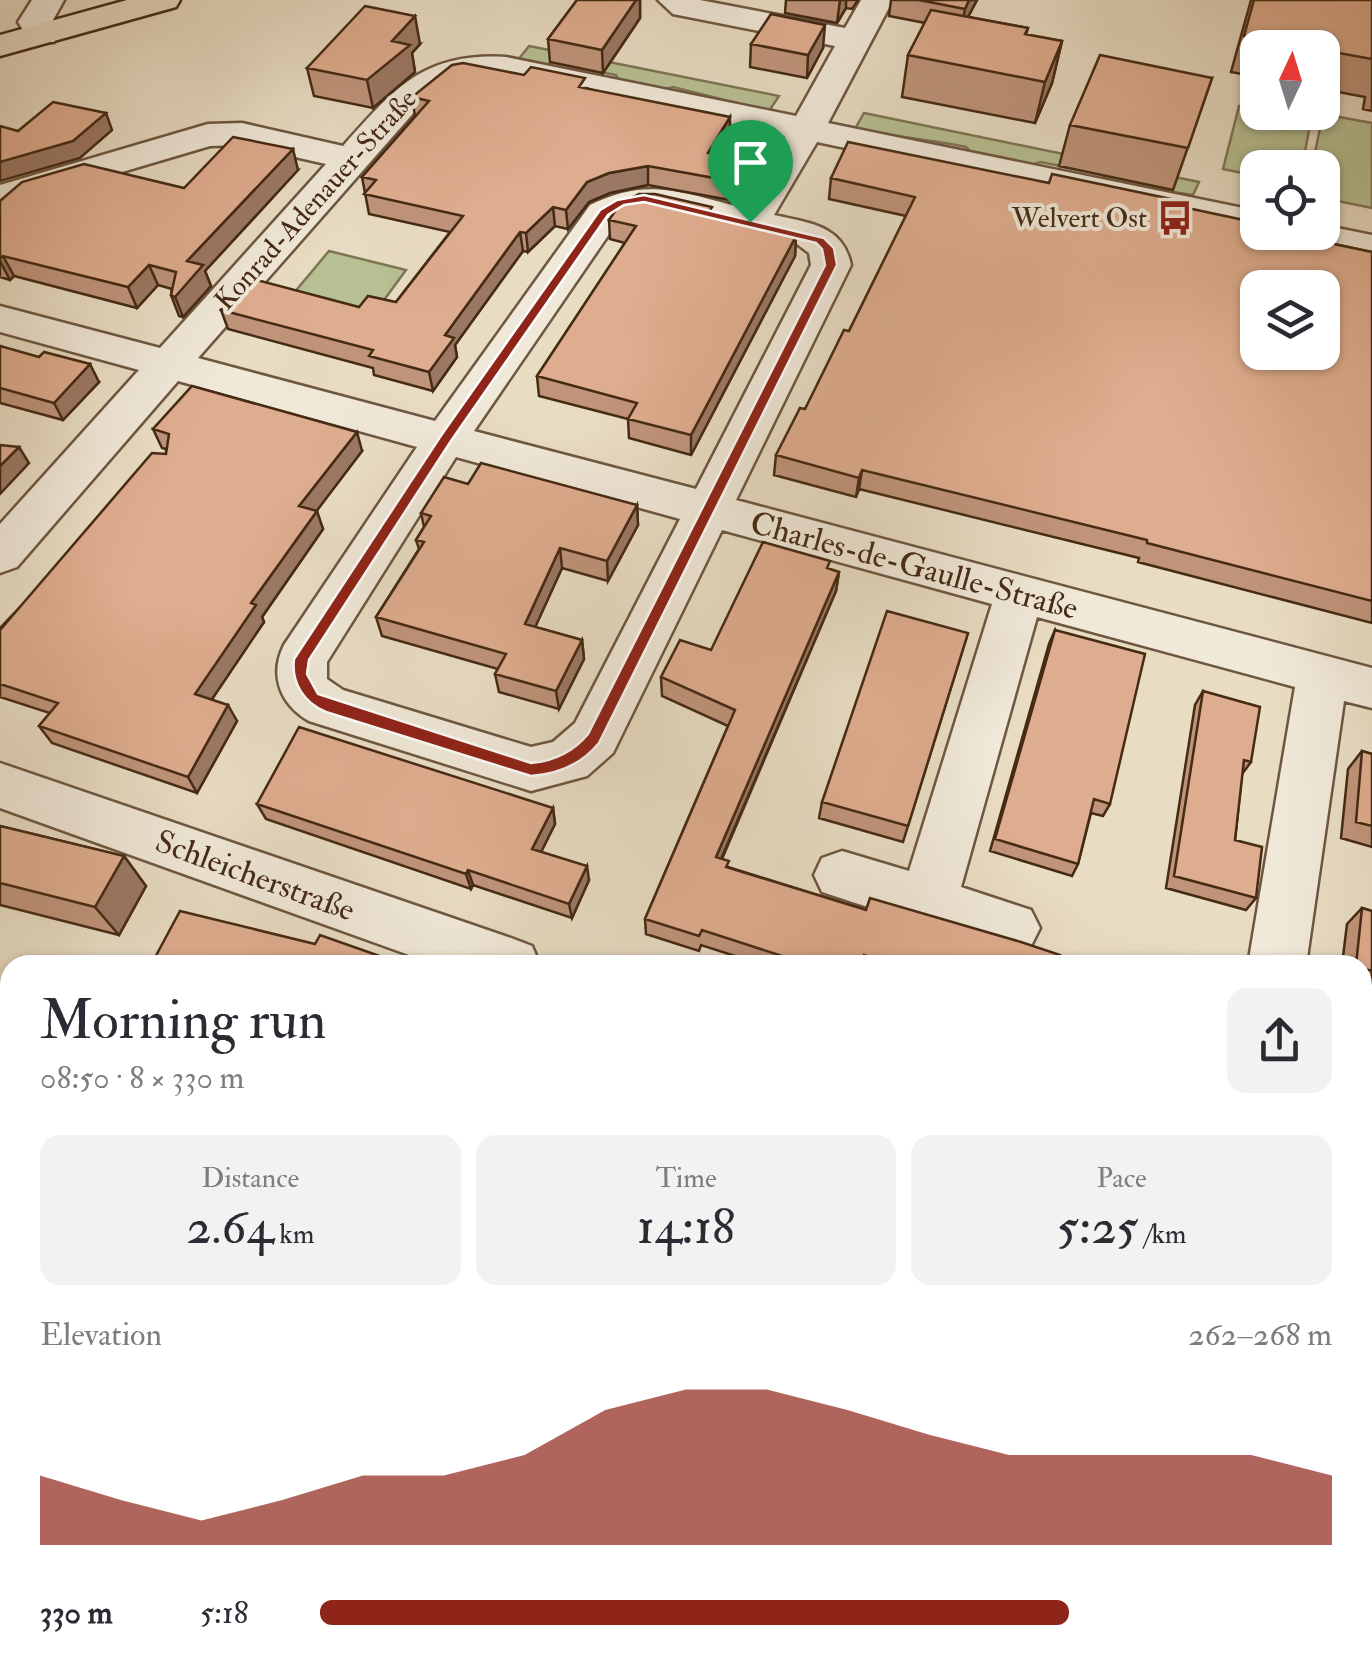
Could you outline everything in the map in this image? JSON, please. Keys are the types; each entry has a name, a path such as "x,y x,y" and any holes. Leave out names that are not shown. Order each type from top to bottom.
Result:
{"main road":[{"path":"0,46 164,0"}],"street":[{"path":"42,36 36,22 48,0"},
{"path":"674,0 686,7 854,40"},
{"path":"750,222 807,129 877,0"},
{"name":"Konrad-Adenauer-Straße","path":"0,554 352,159 425,79 439,71 480,64 1240,220"},
{"path":"0,196 208,136 242,134 352,159"},
{"path":"632,199 656,199 820,241 828,248 831,265 704,511 594,738 583,752 550,768 513,766 326,706 312,698 300,674 302,659 446,438 611,206 632,199"},
{"path":"1340,240 1372,247"},
{"name":"Charles-de-Gaulle-Straße","path":"0,318 704,511 1347,681"},
{"path":"928,902 1019,594"},
{"path":"1279,955 1347,681"},
{"name":"Schleicherstraße","path":"0,785 483,955"},
{"path":"842,874 1010,928"}],"green space":[{"path":"529,46 779,96 769,111 673,87 663,90 619,81 616,75 552,62 547,66 517,61"},
{"path":"1239,106 1240,130 1309,130 1305,150 1240,150 1240,172 1223,169"},
{"path":"864,113 1199,182 1193,195 1108,182 1102,174 1040,162 1029,166 973,154 966,147 855,129"},
{"path":"1340,117 1372,123 1372,208 1340,201 1340,150 1316,150 1320,130 1340,130"},
{"path":"329,251 406,270 373,315 293,294"}],"building":[{"path":"577,0 636,0 602,50 548,39"},
{"path":"919,0 969,0 965,9"},
{"path":"1254,0 1372,0 1372,59 1340,53 1340,30 1246,30"},
{"path":"365,6 415,16 392,41 410,45 367,80 307,68"},
{"path":"931,10 1028,28 1025,34 1062,41 1045,82 908,55"},
{"path":"771,14 825,25 808,55 751,44"},
{"path":"1100,55 1212,78 1188,148 1070,125"},
{"path":"463,63 524,75 531,67 585,78 579,87 730,117 708,153 744,161 731,181 648,166 609,173 587,182 566,210 553,207 526,233 520,232 445,335 454,338 429,372 369,356 373,350 221,310 249,278 359,307 368,296 396,302 463,216 364,194 376,180 362,177 429,101 412,97 452,65"},
{"path":"53,102 106,113 73,141 0,162 0,126 18,131"},
{"path":"233,137 293,149 187,261 203,265 175,297 171,295 176,272 149,265 128,287 0,258 0,201 22,182 84,164 184,188"},
{"path":"848,142 1049,183 1052,174 1171,199 1169,204 1240,219 1240,250 1340,250 1340,245 1372,252 1372,601 1147,540 862,470 859,478 776,455 800,408 805,409 844,330 849,331 915,197 831,178"},
{"path":"639,194 712,207 707,215 796,236 691,435 628,419 637,403 537,376 636,226 609,220 620,204"},
{"path":"0,346 39,357 44,352 90,364 54,403 0,388"},
{"path":"192,386 357,432 299,506 317,511 251,603 256,605 195,694 228,705 188,777 39,726 58,703 0,684 0,628 152,453 166,454 169,434 153,429"},
{"path":"0,445 19,447 0,466"},
{"path":"481,463 637,505 607,561 560,548 525,624 582,640 556,691 495,674 506,654 376,617 424,542 416,540 431,516 421,513 444,477 468,484"},
{"path":"763,542 830,561 827,568 839,572 716,857 729,861 726,867 866,910 870,898 1060,955 779,955 702,930 699,936 645,919 735,710 661,677 680,640 711,650"},
{"path":"887,611 968,633 908,826 822,802"},
{"path":"1055,630 1145,654 1110,804 1094,799 1078,864 995,839"},
{"path":"1203,691 1260,707 1251,762 1244,760 1235,840 1262,847 1256,898 1174,876"},
{"path":"299,727 553,808 532,849 587,866 569,904 257,804"},
{"path":"1362,751 1372,754 1372,826 1356,822"},
{"path":"0,826 124,856 95,907 0,883"},
{"path":"1362,908 1372,911 1372,955 1357,955"},
{"path":"180,911 315,944 320,935 377,955 156,955"}],"place":[{"name":"Welvert Ost","path":"1175,218"}],"route":[{"path":"644,198 750,222 810,235 828,248 831,265 704,511 594,738 583,752 550,768 513,766 326,706 312,698 300,674 302,659 446,438 604,212 620,202 644,198"}]}
